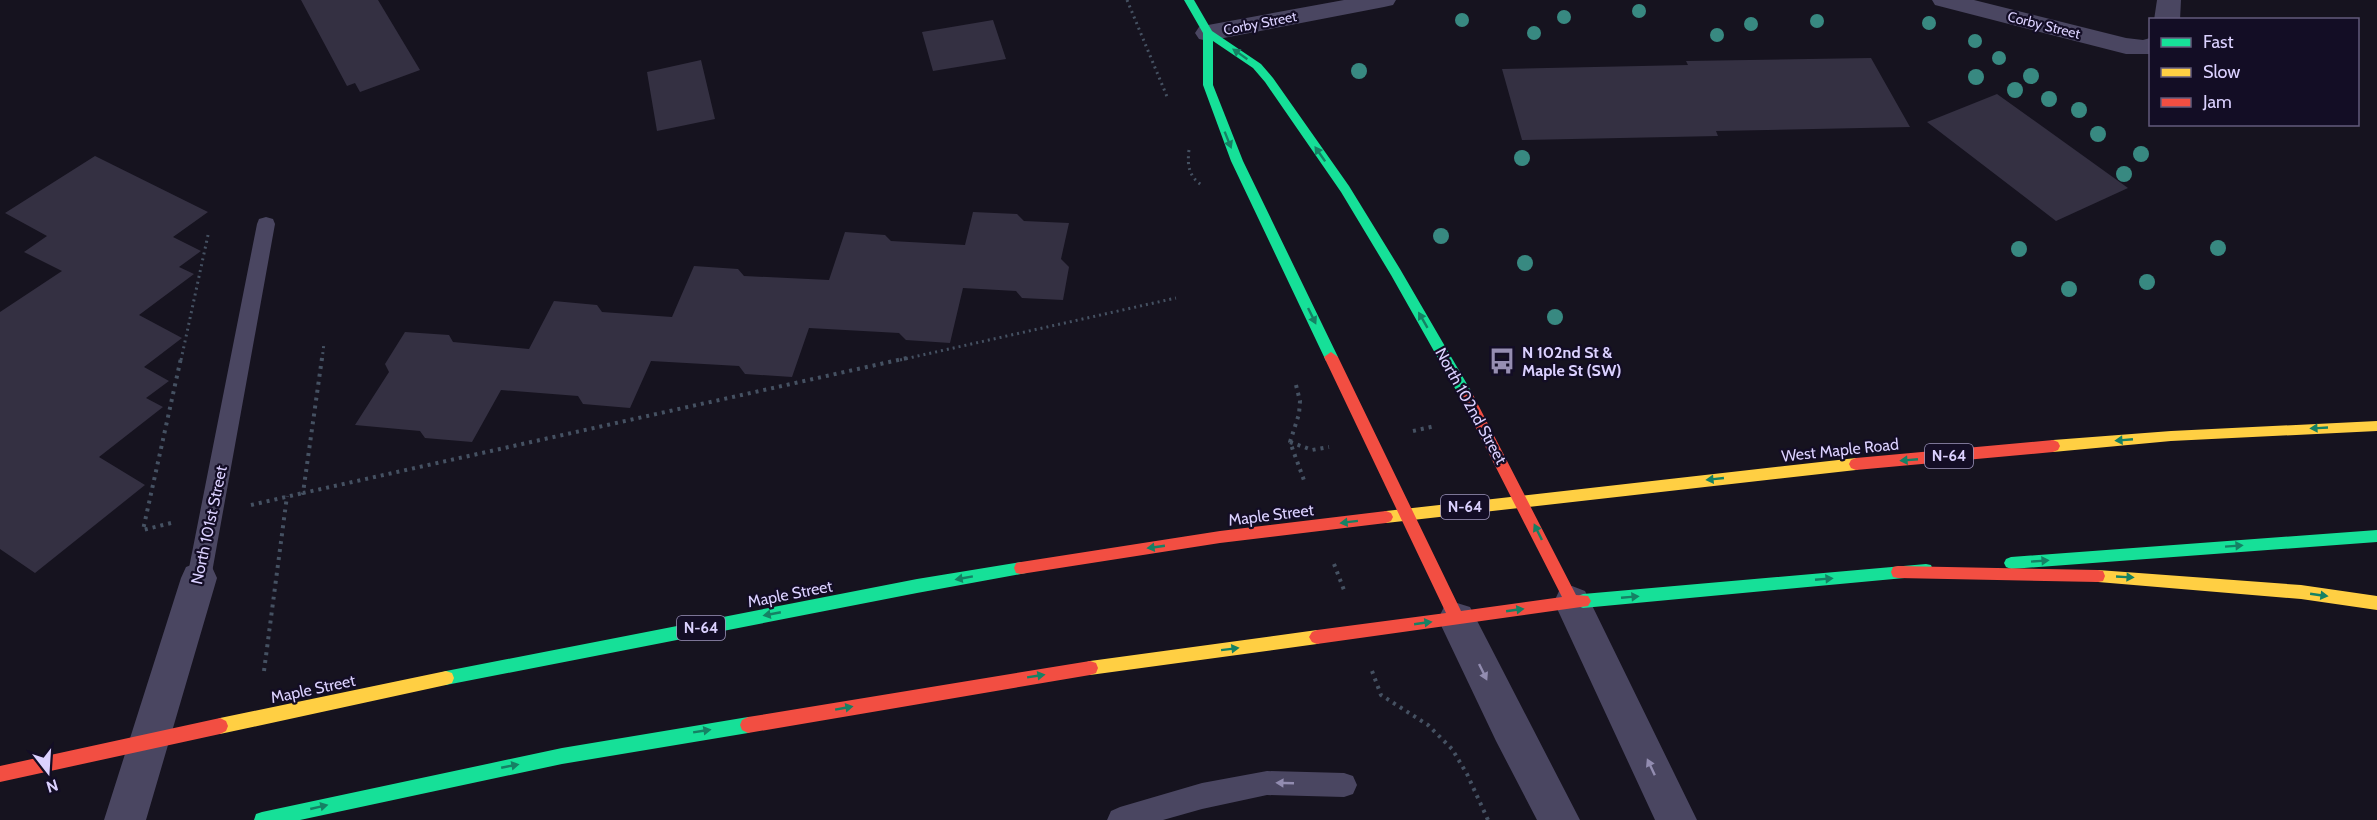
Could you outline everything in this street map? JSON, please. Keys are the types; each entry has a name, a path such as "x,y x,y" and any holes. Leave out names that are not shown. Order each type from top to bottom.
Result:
{"main road":[{"name":"North 102nd Street","path":"1189,0 1208,33 1257,66 1345,189 1396,272 1479,417 1572,602"},
{"name":"North 102nd Street","path":"1208,33 1208,85 1237,161 1458,619"},
{"name":"West Maple Road","path":"1522,500 1867,463 2171,436 2377,426"},
{"name":"Maple Street","path":"0,774 477,671 916,586 1081,558 1522,500"},
{"path":"262,820 447,779 676,736 1066,671 1572,602 1898,572 2377,536"},
{"path":"1898,572 2122,577 2279,590 2377,603"}],"street":[{"name":"Corby Street","path":"1208,33 1384,0"},
{"name":"Corby Street","path":"1944,0 2126,46 2147,47"},
{"path":"2167,18 2169,0"},
{"name":"North 101st Street","path":"125,820 199,578"},
{"name":"North 102nd Street","path":"1572,602 1676,820"},
{"name":"North 102nd Street","path":"1458,619 1510,728 1559,820"}],"lane":[{"name":"North 101st Street","path":"199,578 266,224"},
{"path":"1120,820 1202,796 1267,783 1344,785"}],"path":[{"path":"324,342 303,493 1176,298"},
{"path":"1290,442 1381,695 1429,726 1453,751 1488,820"},
{"path":"264,672 287,496"}],"building":[{"path":"301,0 378,0 420,70 360,92 355,83 347,86"},
{"path":"993,20 1006,59 933,71 922,32"},
{"path":"1871,58 1910,127 1716,131 1718,136 1522,140 1502,69 1688,65 1686,61"},
{"path":"701,60 715,119 657,131 647,72"},
{"path":"1997,94 2128,188 2056,221 1927,122"},
{"path":"95,156 208,212 173,237 201,251 179,267 194,274 139,315 182,338 144,367 169,381 146,398 163,407 99,457 145,485 35,573 0,549 0,312 62,271 24,252 47,236 5,213"},
{"path":"973,212 1017,214 1024,221 1069,223 1061,259 1069,267 1063,300 1022,298 1016,291 963,288 950,343 906,340 899,333 809,328 792,377 745,374 739,366 651,361 630,408 583,404 578,396 501,390 472,442 425,438 420,431 355,425 389,372 385,364 405,332 449,335 453,342 529,349 554,301 597,305 602,312 672,317 694,266 738,269 744,276 829,280 845,232 885,235 891,241 965,245"}],"traffic: fast":[{"path":"1189,0 1208,33 1257,66 1269,80 1345,189 1396,272 1466,395"},
{"path":"1208,33 1208,85 1237,161 1331,357"},
{"path":"2011,563 2377,536"},
{"path":"446,678 917,586 1021,568"},
{"path":"1583,601 1926,570"},
{"path":"262,820 562,756 748,725"}],"traffic: slow":[{"path":"2053,446 2171,436 2377,426"},
{"path":"1386,517 1856,464"},
{"path":"2098,576 2301,592 2377,603"},
{"path":"1090,668 1317,637"},
{"path":"220,726 446,678"}],"traffic: jam":[{"path":"1331,357 1457,619"},
{"path":"1466,395 1572,602"},
{"path":"1856,464 2053,446"},
{"path":"1021,568 1220,537 1386,517"},
{"path":"1898,572 2098,576"},
{"path":"1317,637 1583,601"},
{"path":"748,725 1090,668"},
{"path":"0,774 220,726"}],"place":[{"name":"N 102nd St & Maple St (SW)","path":"1502,361"}]}
